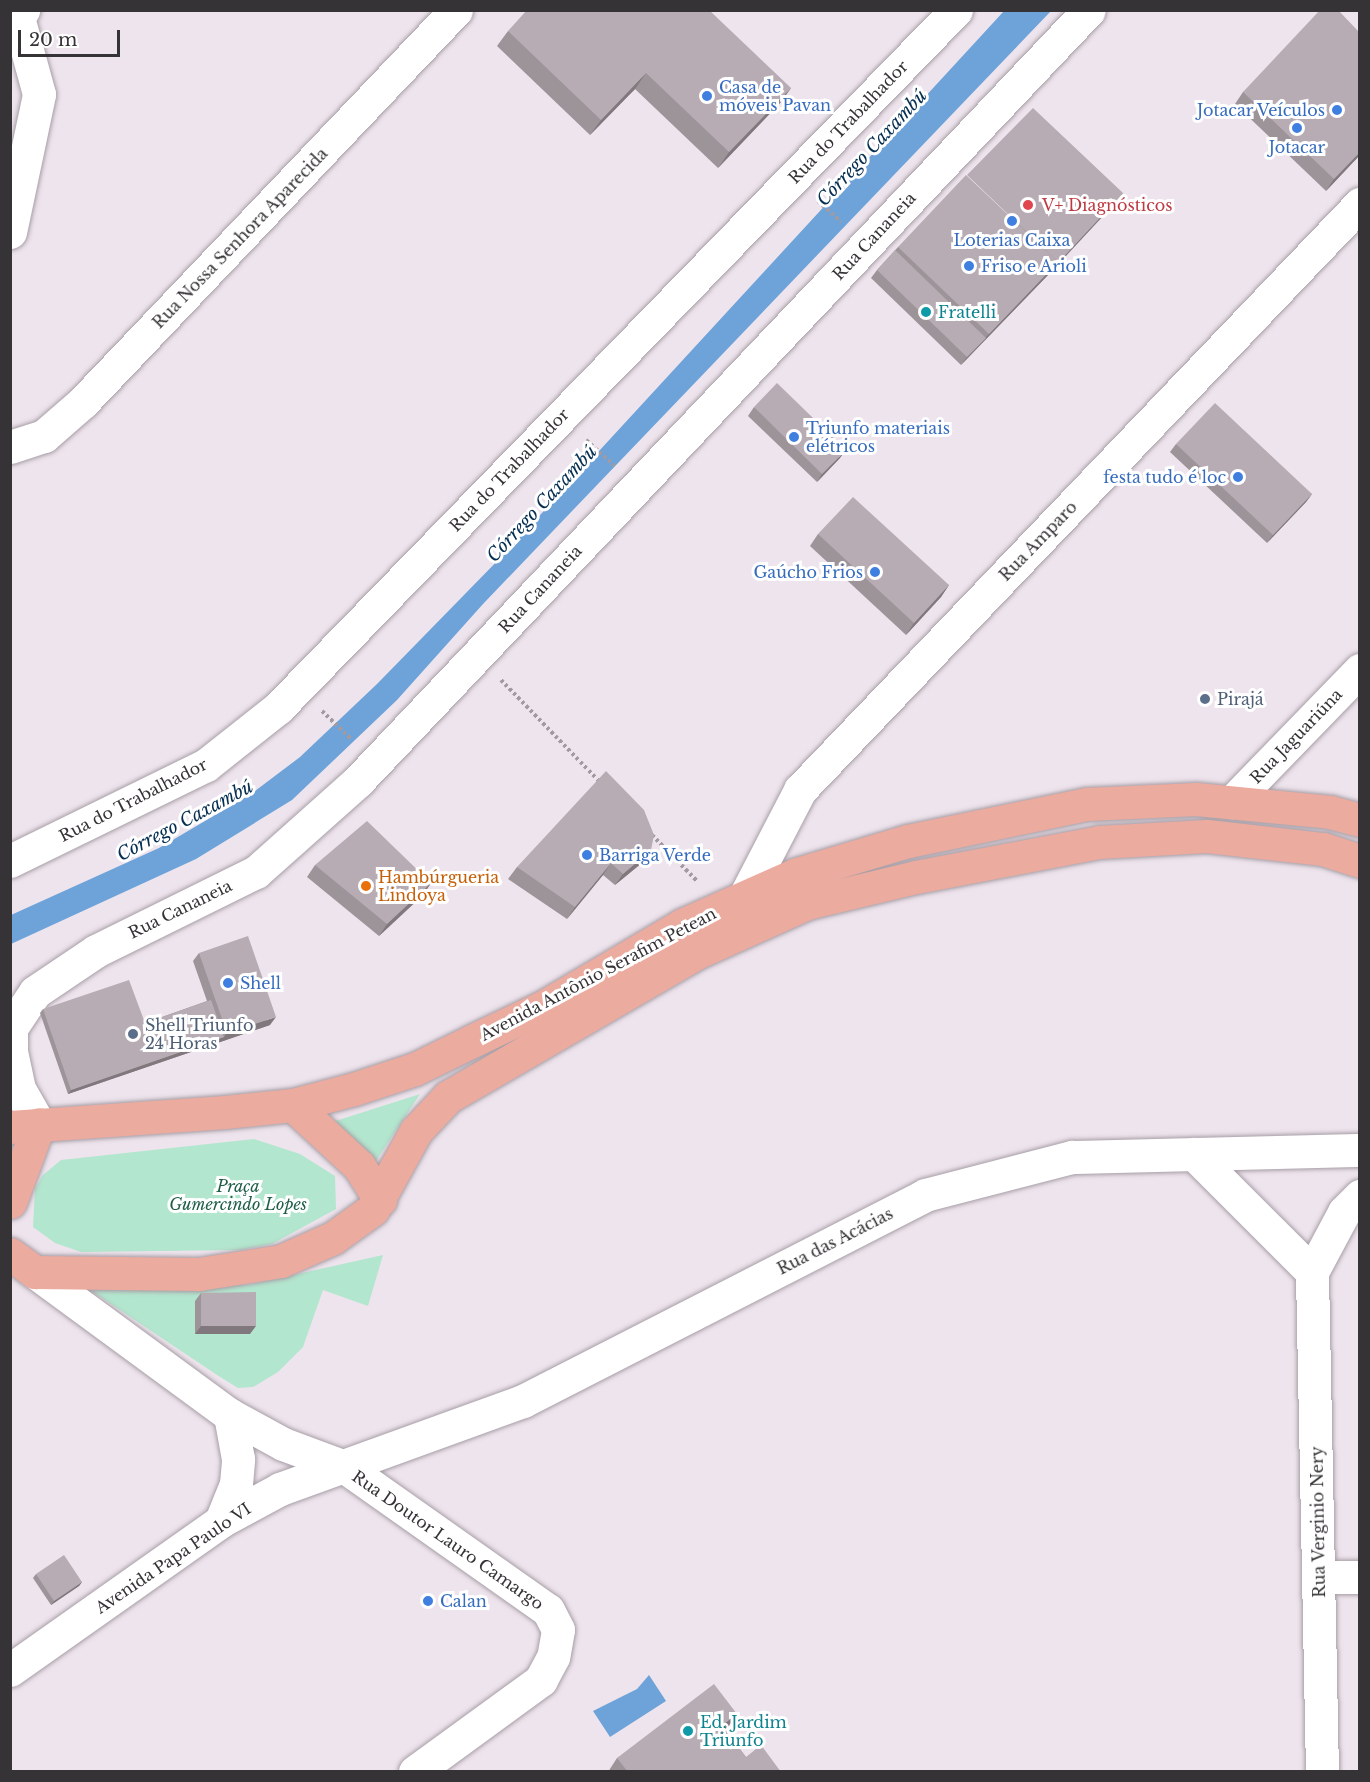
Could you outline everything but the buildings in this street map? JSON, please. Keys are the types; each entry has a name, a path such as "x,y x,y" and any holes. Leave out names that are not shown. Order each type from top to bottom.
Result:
{"main road":[{"name":"Avenida Antônio Serafim Petean","path":"25,1125 293,1105 415,1069 543,1006 682,926 733,902 797,874 908,841 1087,804 1196,799 1330,812 1359,820"},
{"name":"Avenida Antônio Serafim Petean","path":"380,1200 416,1131 448,1097 547,1036 696,952 807,903 916,877 1099,842 1207,836 1323,849 1359,861"},
{"path":"23,1263 199,1274 281,1262 333,1238 380,1200 359,1166 293,1105"},
{"path":"10,1202 25,1125"}],"street":[{"name":"Rua Nossa Senhora Aparecida","path":"10,447 44,436 83,402 456,10"},
{"name":"Rua do Trabalhador","path":"10,861 206,765 278,708 956,10"},
{"name":"Rua Cananeia","path":"25,1125 15,1087 11,1051 12,1028 35,992 96,951 256,872 358,782 1089,10"},
{"path":"10,231 39,94 19,13"},
{"name":"Rua Amparo","path":"733,902 800,790 1359,204"},
{"name":"Rua Jaguariúna","path":"1232,802 1359,670"},
{"name":"Rua das Acácias","path":"345,1467 523,1401 925,1195 1072,1157 1359,1150"},
{"path":"1194,1154 1312,1272"},
{"name":"Rua Verginio Nery","path":"1322,1772 1312,1272 1344,1212 1359,1196"},
{"name":"Rua Doutor Lauro Camargo","path":"23,1263 230,1415 283,1444 345,1467 548,1610 558,1630 553,1657 541,1680 415,1772"},
{"path":"221,1521 236,1484 238,1460 230,1415"},
{"name":"Avenida Papa Paulo VI","path":"10,1670 221,1521 280,1489 345,1467"},
{"path":"1319,1577 1359,1577"}],"path":[{"path":"812,195 838,218"},
{"path":"581,436 607,459"},
{"path":"477,656 608,790"},
{"path":"321,709 345,734"},
{"path":"649,832 733,902"}],"green space":[{"path":"420,1094 368,1173 326,1124"},
{"name":"Praça Gumercindo Lopes","path":"254,1139 300,1154 335,1176 336,1209 272,1244 241,1250 81,1252 55,1243 33,1227 35,1189 43,1175 61,1160"},
{"path":"383,1255 368,1306 323,1290 303,1347 278,1372 253,1387 238,1388 93,1292 92,1288 248,1285"}],"water":[{"path":"1004,11 1051,11 483,604 397,700 292,800 196,859 11,944 11,915 159,848 251,794 300,757 377,684 507,551"},
{"path":"649,1675 666,1701 610,1737 593,1711 637,1689"}],"place":[{"name":"Casa de móveis Pavan","path":"707,96"},
{"name":"Jotacar Veículos","path":"1337,110"},
{"name":"Jotacar","path":"1297,128"},
{"name":"V+ Diagnósticos","path":"1028,205"},
{"name":"Loterias Caixa","path":"1012,221"},
{"name":"Friso e Arioli","path":"969,266"},
{"name":"Fratelli","path":"926,312"},
{"name":"Triunfo materiais elétricos","path":"794,437"},
{"name":"festa tudo é loc","path":"1238,477"},
{"name":"Gaúcho Frios","path":"875,572"},
{"name":"Pirajá","path":"1205,699"},
{"name":"Barriga Verde","path":"587,855"},
{"name":"Hambúrgueria Lindoya","path":"366,886"},
{"name":"Shell","path":"228,983"},
{"name":"Shell Triunfo 24 Horas","path":"133,1034"},
{"name":"Calan","path":"428,1601"},
{"name":"Ed. Jardim Triunfo","path":"688,1731"}],"water label":[{"name":"Córrego Caxambú","path":"872,148"},
{"name":"Córrego Caxambú","path":"542,504"},
{"name":"Córrego Caxambú","path":"185,821"}]}
